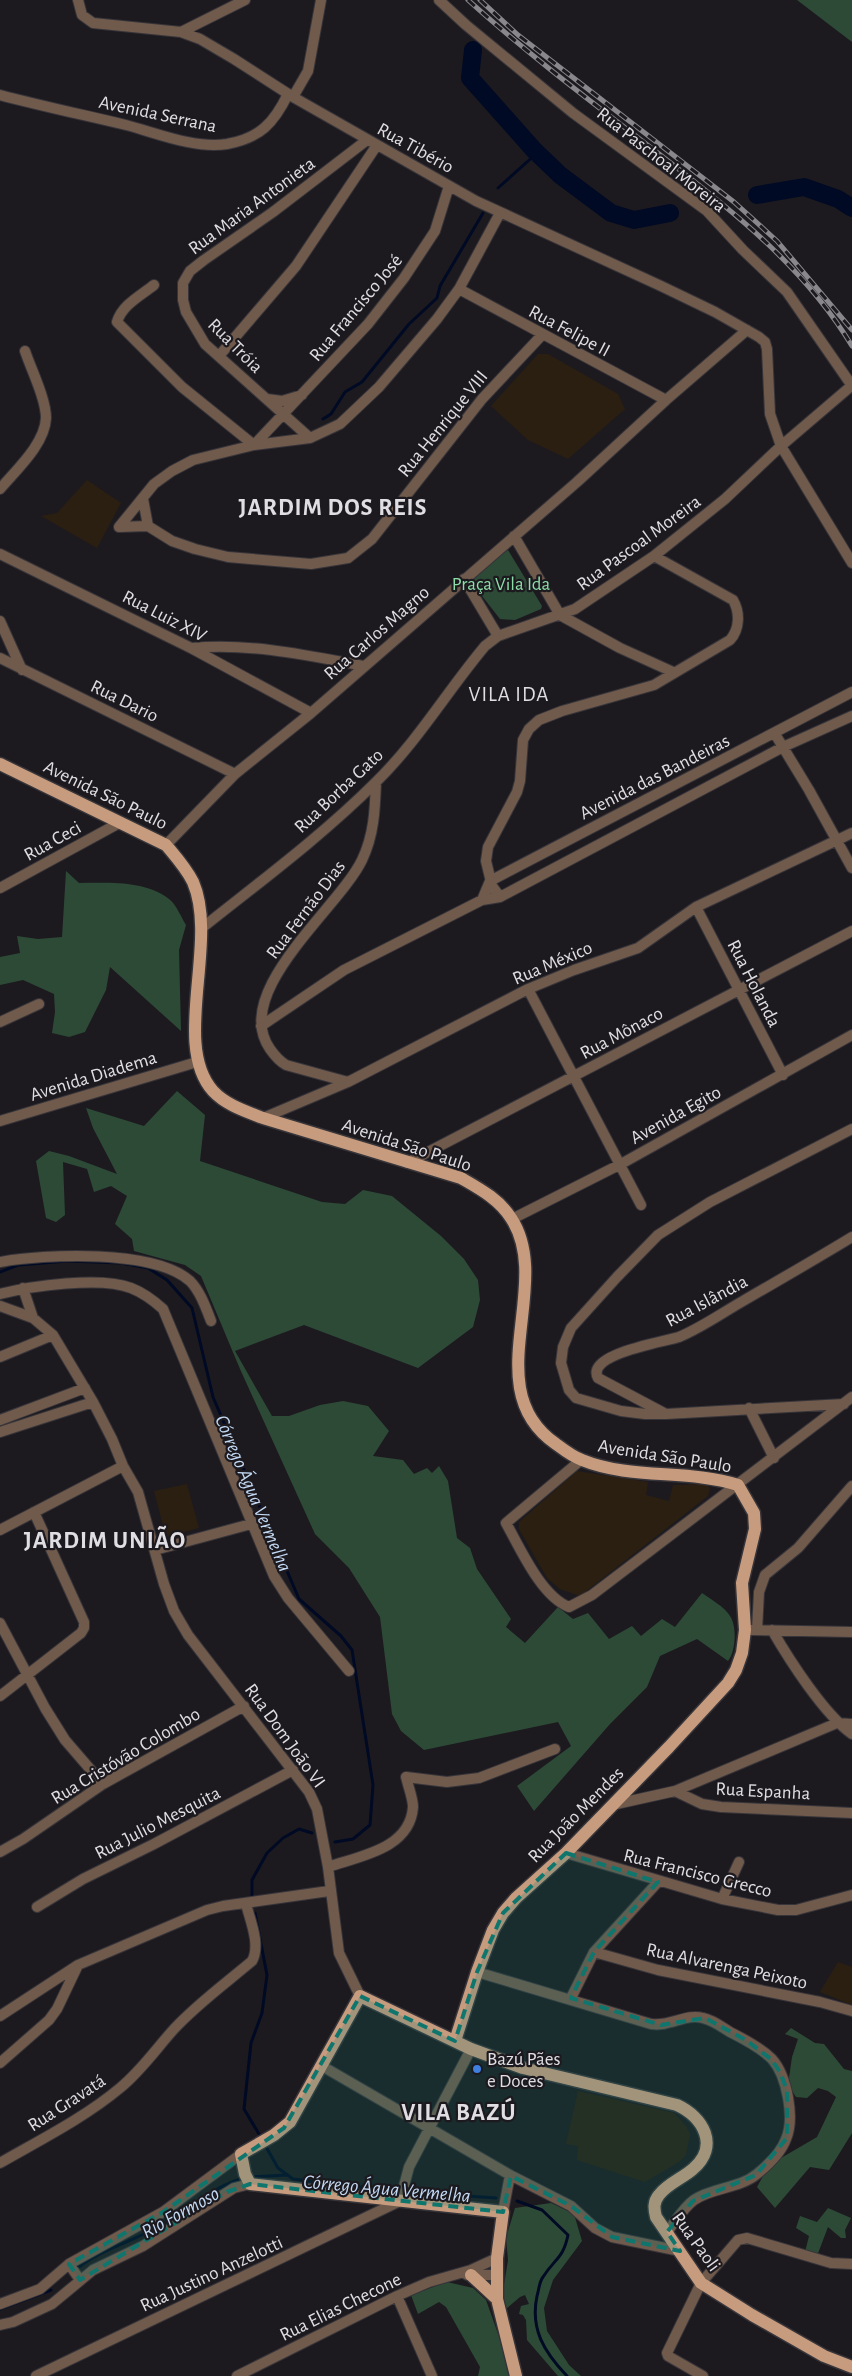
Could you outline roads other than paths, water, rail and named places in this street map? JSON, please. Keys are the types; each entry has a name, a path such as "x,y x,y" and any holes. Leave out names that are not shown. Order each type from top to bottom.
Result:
{"main road":[{"name":"Avenida São Paulo","path":"0,764 166,845 185,868 193,884 202,928 196,1036 197,1062 213,1091 231,1105 263,1118 461,1178 485,1191 500,1204 512,1219 522,1247 524,1274 518,1383 531,1419 542,1435 581,1460 632,1470 722,1480 738,1485 754,1513 755,1529 742,1583 751,1630"},
{"name":"Rua João Mendes","path":"455,2041 477,1972 493,1930 503,1913 516,1898 566,1854 670,1747 728,1683 736,1670 751,1630"},
{"path":"471,2049 360,1996 290,2122 242,2158 249,2182 504,2210 497,2258 497,2299 516,2376"},
{"name":"Rua Paoli","path":"471,2049 523,2068 677,2104 697,2117 704,2127 707,2137 701,2160 694,2168 659,2194 655,2201 656,2217 701,2283 824,2356 852,2367"},
{"path":"466,2275 497,2299"}],"street":[{"name":"Rua Tibério","path":"78,0 82,15 93,23 181,32 212,46 366,140 449,186 500,213 661,286 748,330 762,339 767,349 770,414 781,446"},
{"path":"181,32 246,0"},
{"name":"Avenida Serrana","path":"0,95 181,140 214,145 234,142 262,131 276,117 308,71 321,0"},
{"name":"Rua Paschoal Moreira","path":"439,0 466,25 573,113 707,211 743,250 776,280 796,303 851,385 849,390 781,446"},
{"name":"Rua Maria Antonieta","path":"186,312 183,300 183,283 190,271 273,212 366,140"},
{"path":"219,356 296,266 377,145"},
{"name":"Rua Francisco José","path":"285,414 385,304 420,256 434,231 449,186"},
{"path":"143,499 148,526 119,527 154,484 172,471 193,460 254,445 310,438 340,424 379,387 438,319 459,289 500,213"},
{"path":"154,285 124,308 119,314 117,322 182,387 254,445"},
{"name":"Rua Felipe II","path":"459,289 542,336 666,400"},
{"name":"Rua Tróia","path":"186,312 204,344 310,438"},
{"name":"Rua Carlos Magno","path":"166,845 235,774 311,712 748,330"},
{"name":"Rua Henrique VIII","path":"148,526 172,541 195,549 228,556 311,564 348,558 372,539 482,399 542,336"},
{"path":"0,489 36,445 46,418 40,393 24,351"},
{"name":"Rua Tróia","path":"266,399 282,401 302,394"},
{"path":"254,445 285,414"},
{"path":"781,446 852,563"},
{"name":"Rua Pascoal Moreira","path":"498,636 575,609 654,556 725,499 781,446"},
{"path":"514,536 560,615 620,648 674,672"},
{"name":"Rua Luiz XIV","path":"0,554 191,648 311,712"},
{"path":"500,897 490,881 486,861 488,847 517,792 520,781 523,740 529,729 539,720 562,711 643,690 730,640 737,628 738,610 728,596 654,556"},
{"path":"464,579 498,636"},
{"path":"0,621 22,670"},
{"name":"Rua Borba Gato","path":"202,928 289,858 376,782 396,760 485,646 498,636"},
{"path":"191,648 223,645 258,647 364,666"},
{"name":"Rua Dario","path":"0,658 235,774"},
{"name":"Avenida das Bandeiras","path":"490,881 776,734 824,705 852,692"},
{"name":"Avenida das Bandeiras","path":"261,1026 344,970 482,900 500,897 783,747 817,730 852,716"},
{"path":"776,734 852,868"},
{"name":"Rua Fernão Dias","path":"261,1026 266,997 282,966 345,887 361,862 371,839 376,782"},
{"path":"639,804 646,820"},
{"name":"Rua Ceci","path":"0,888 121,822"},
{"name":"Rua México","path":"263,1118 348,1082 528,990 574,970 638,948 696,907 852,833"},
{"path":"482,900 490,881"},
{"name":"Rua Holanda","path":"696,907 782,1075"},
{"name":"Rua Mônaco","path":"407,1163 852,932"},
{"path":"528,990 641,1206"},
{"path":"0,1022 39,1004"},
{"path":"261,1026 266,1043 282,1062 348,1082"},
{"name":"Avenida Egito","path":"512,1219 620,1164 852,1035"},
{"name":"Avenida Diadema","path":"0,1121 197,1062"},
{"path":"848,1401 666,1414 621,1411 576,1398 569,1390 562,1363 563,1347 571,1328 658,1235 710,1202 852,1129"},
{"name":"Rua Islândia","path":"666,1414 598,1378 596,1370 598,1365 602,1361 631,1349 679,1336 852,1237"},
{"path":"0,1262 29,1257 74,1256 147,1262 175,1271 191,1282 211,1321"},
{"path":"0,1294 23,1288 103,1282 129,1287 147,1296 163,1309 274,1576 288,1598 349,1671"},
{"path":"23,1288 33,1318"},
{"path":"0,1306 33,1318"},
{"name":"Rua Dom João VI","path":"33,1318 53,1335 85,1388 112,1439 123,1466 138,1492 174,1611 188,1635 309,1792 317,1809 328,1867 329,1891 339,1953 360,1996"},
{"path":"0,1358 53,1335"},
{"path":"0,1420 85,1388"},
{"path":"581,1460 506,1523 530,1566 559,1603 569,1607 592,1595 848,1401"},
{"path":"0,1432 93,1402"},
{"path":"749,1408 774,1458"},
{"path":"0,1530 123,1466"},
{"path":"852,1486 798,1548 765,1575 759,1592 751,1630 852,1632"},
{"path":"0,1696 81,1634 84,1628 84,1622 34,1512"},
{"path":"156,1550 251,1524"},
{"path":"0,1623 65,1740 103,1784"},
{"path":"833,1632 852,1626"},
{"path":"772,1630 787,1656 837,1723 852,1734"},
{"name":"Rua Cristóvão Colombo","path":"0,1852 23,1840 103,1784 244,1706"},
{"path":"612,1805 675,1791 837,1723 852,1724"},
{"path":"328,1867 387,1847 402,1835 410,1822 413,1806 406,1777 447,1782 479,1778 556,1749"},
{"name":"Rua Julio Mesquita","path":"37,1907 90,1875 154,1844 293,1770"},
{"name":"Rua Espanha","path":"675,1791 702,1804 721,1807 852,1813"},
{"name":"Rua Francisco Grecco","path":"566,1854 722,1899 788,1911 852,1895"},
{"path":"722,1899 739,1862"},
{"path":"570,1998 594,1952 658,1882"},
{"path":"0,2016 78,1964 207,1910 329,1891"},
{"name":"Rua Gravatá","path":"0,2164 84,2114 120,2088 147,2063 174,2028 199,2004 252,1961 256,1954 256,1947 246,1904"},
{"name":"Rua Alvarenga Peixoto","path":"594,1952 658,1970 820,2002 852,2012"},
{"path":"0,2063 49,2020 57,2009 78,1964"},
{"path":"477,1972 661,2025 695,2016 705,2018 746,2040 771,2058 780,2072 787,2090 789,2123 787,2138 783,2145 771,2161 742,2183 718,2189 693,2200 667,2232"},
{"path":"400,2200 403,2182 428,2129 471,2049"},
{"path":"322,2066 428,2129 570,2206 595,2228 612,2237 680,2251"},
{"path":"0,2304 40,2289 70,2265 163,2212 242,2158"},
{"path":"504,2210 510,2175"},
{"path":"0,2326 52,2304 79,2279 99,2266 143,2246 226,2192 249,2182"},
{"name":"Rua Justino Anzelotti","path":"36,2376 400,2200"},
{"path":"704,2376 668,2356 667,2353 701,2283 736,2242 742,2238 831,2263 852,2264"},
{"name":"Rua Elias Checone","path":"466,2275 497,2258"},
{"path":"70,2265 79,2279"},
{"name":"Rua Elias Checone","path":"236,2376 428,2282 466,2275 497,2275"},
{"path":"398,2296 432,2376"}],"waterway":[{"path":"473,50 470,78 534,150 560,175 611,213 634,220 670,213"},
{"path":"498,188 537,153"},
{"path":"757,195 804,187 838,199 852,208"},
{"path":"323,419 331,414 345,392 362,382 409,324 437,298 440,286 483,213"},
{"name":"Córrego Água Vermelha","path":"0,1272 18,1265 68,1261 121,1263 148,1268 167,1280 192,1308 213,1397 299,1599 341,1636 352,1650 373,1785 370,1825 353,1839 335,1842"},
{"name":"Córrego Água Vermelha","path":"252,1898 252,1880 267,1853 283,1838 299,1829 312,1833"},
{"name":"Córrego Água Vermelha","path":"255,1913 267,1975 262,2013 251,2043 244,2109 262,2139"},
{"name":"Córrego Água Vermelha","path":"265,2145 278,2168 293,2179 394,2191 496,2198"},
{"name":"Rio Formoso","path":"251,2177 287,2175"},
{"name":"Rio Formoso","path":"79,2267 97,2255 168,2221 221,2187 244,2178"},
{"name":"Córrego Água Vermelha","path":"517,2201 542,2210 568,2235 564,2249 541,2281 535,2308 537,2329 541,2339 552,2358 567,2376"},
{"name":"Rio Formoso","path":"0,2309 51,2290"}],"railway":[{"path":"468,0 540,61 715,198 766,242 812,291 852,346"},
{"path":"480,0 518,35 734,202 777,241 852,330"}],"place":[{"name":"Bazú Pães e Doces","path":"477,2069"}],"district":[{"name":"JARDIM DOS REIS","path":"333,507"},
{"name":"VILA IDA","path":"509,694"},
{"name":"JARDIM UNIÃO","path":"105,1540"},
{"name":"VILA BAZÚ","path":"459,2112"}],"park label":[{"name":"Praça Vila Ida","path":"501,583"}]}
